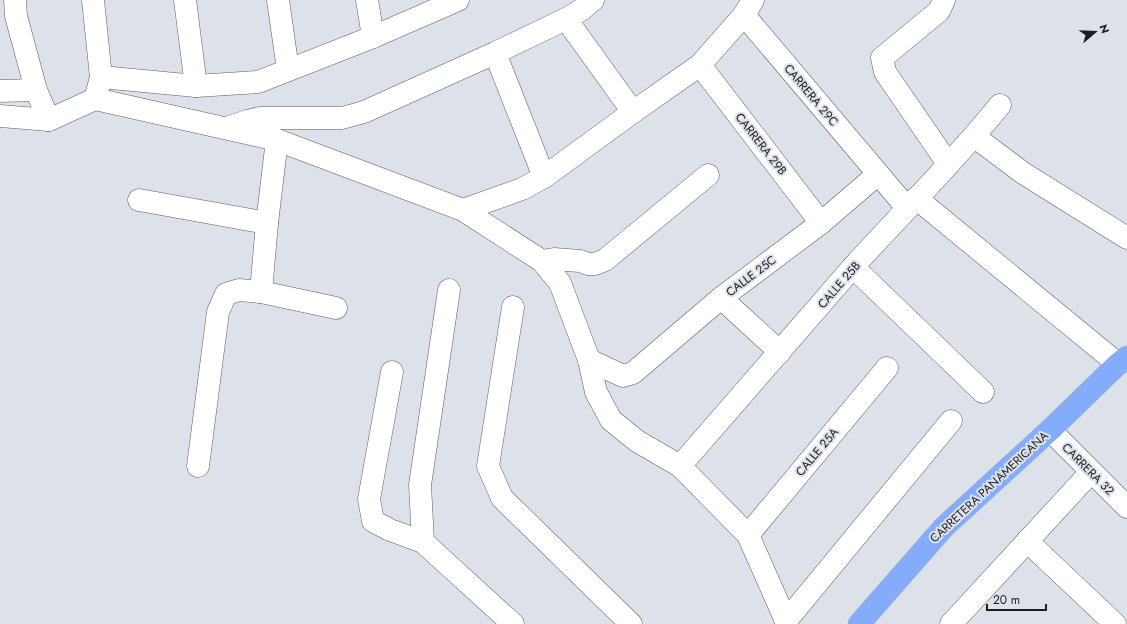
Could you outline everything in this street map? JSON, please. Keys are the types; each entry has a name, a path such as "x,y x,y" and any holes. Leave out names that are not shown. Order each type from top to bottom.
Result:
{"highway":[{"name":"CARRETERA PANAMERICANA","path":"859,624 944,527 1050,430 1122,361"}],"street":[{"path":"15,0 16,16 36,90 49,120"},
{"path":"93,0 101,77 95,99"},
{"path":"185,0 196,86"},
{"path":"278,0 288,70"},
{"path":"368,0 373,37"},
{"path":"101,77 196,86 258,82 373,37 458,0"},
{"path":"226,129 260,118 342,118 364,112 566,19 581,10 593,0"},
{"path":"944,0 939,11 882,58 885,72 948,164"},
{"path":"464,210 522,189 544,177 700,65 748,8"},
{"name":"CARRERA 29C","path":"748,8 878,174 912,203 1122,361"},
{"path":"566,19 633,112"},
{"path":"494,53 544,177"},
{"name":"CARRERA 29B","path":"700,65 821,223"},
{"path":"0,91 36,90"},
{"path":"0,116 49,120 95,99 277,140 464,210 542,261 560,283 589,360 596,392 611,420 637,440 680,466 748,535 786,623 951,421"},
{"name":"CALLE 25B","path":"680,466 853,268 975,136 1000,105"},
{"path":"975,136 1023,173 1127,238"},
{"path":"262,292 267,223 277,140"},
{"name":"CALLE 25C","path":"589,360 623,376 633,373 721,298 821,223 878,174"},
{"path":"542,261 554,259 595,264 605,260 708,175"},
{"path":"139,200 267,223"},
{"path":"853,268 983,392"},
{"path":"198,466 218,312 226,294 239,290 262,292 336,308"},
{"path":"423,542 420,485 449,290"},
{"path":"721,298 780,352"},
{"path":"513,306 488,466 502,498 631,624"},
{"name":"CALLE 25A","path":"748,535 887,368"},
{"path":"392,372 369,499 373,521 390,530 423,542 514,624"},
{"name":"CARRERA 32","path":"1050,430 1127,507"},
{"path":"951,624 1091,472"},
{"path":"1027,541 1115,624"}]}
